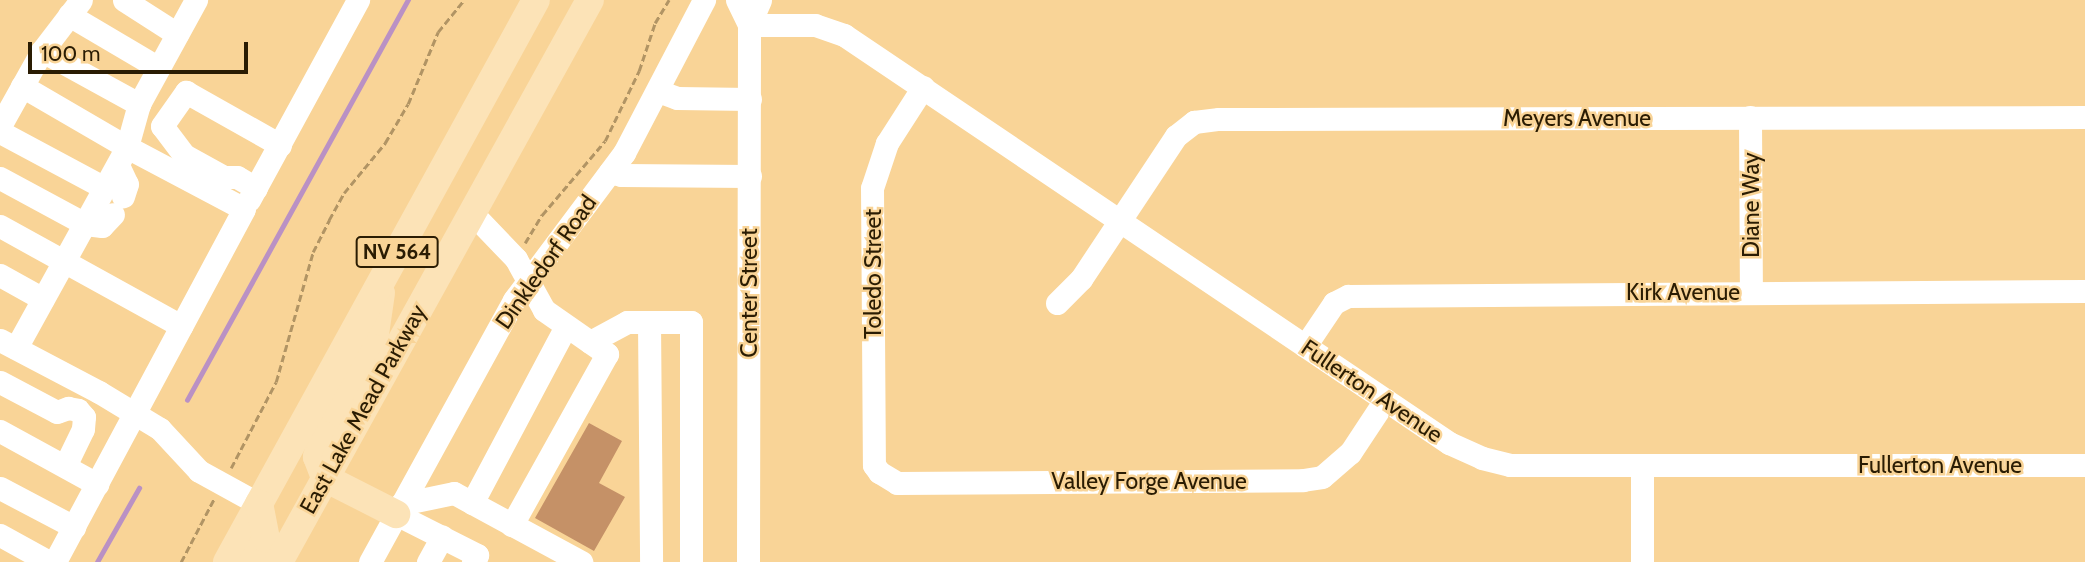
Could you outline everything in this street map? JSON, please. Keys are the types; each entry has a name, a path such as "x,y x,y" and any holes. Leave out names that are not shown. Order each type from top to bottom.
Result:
{"main road":[{"name":"East Lake Mead Parkway","path":"227,562 536,0"},
{"name":"East Lake Mead Parkway","path":"279,562 590,0"},
{"path":"383,277 373,348 324,435 317,457 324,478 399,509"},
{"path":"253,562 266,539 259,504"}],"street":[{"path":"124,0 177,34"},
{"path":"196,0 139,104 122,156 114,200 85,224 43,299 8,344 160,429 199,471 259,504"},
{"path":"55,562 358,0"},
{"name":"Dinkledorf Road","path":"370,562 514,300 610,172 658,91 704,0"},
{"name":"Center Street","path":"737,0 749,25"},
{"name":"Center Street","path":"748,562 749,25 760,0"},
{"path":"0,126 42,51 75,8 159,68"},
{"name":"Fullerton Avenue","path":"749,25 814,25 844,35 1449,443 1482,458 1510,465 2085,465"},
{"path":"42,51 139,104"},
{"path":"22,86 122,156 244,209"},
{"name":"Toledo Street","path":"879,472 874,465 873,188 887,143 923,87"},
{"path":"658,91 677,98 750,99"},
{"path":"256,188 237,177 225,177 184,155 162,126 186,92 280,145"},
{"name":"Diane Way","path":"1750,117 1751,292"},
{"name":"Meyers Avenue","path":"1057,303 1081,279 1176,136 1194,122 1219,119 2085,117"},
{"path":"0,132 114,200"},
{"path":"610,172 621,175 750,176"},
{"path":"0,178 85,224"},
{"path":"471,212 516,260 544,310 607,354 512,524"},
{"path":"0,226 181,327"},
{"path":"0,275 43,299"},
{"name":"Kirk Avenue","path":"1304,346 1334,303 1348,296 2085,291"},
{"path":"590,342 627,322 691,322 691,562"},
{"path":"649,322 651,562"},
{"path":"472,503 566,326"},
{"path":"0,382 57,412 68,408 78,410 83,417 83,429 65,466"},
{"name":"Valley Forge Avenue","path":"879,472 897,483 1303,480 1322,477 1350,453 1385,400"},
{"path":"0,431 97,484"},
{"path":"1642,466 1642,562"},
{"path":"0,488 74,527"},
{"path":"399,509 454,493 581,562"},
{"path":"399,509 442,537 477,555 473,562"},
{"path":"0,536 49,562"},
{"path":"428,562 442,537"}],"path":[{"path":"181,562 276,382 313,252 329,220 344,193 386,143 408,104 439,32 464,0"}],"building":[{"path":"589,423 622,441 599,483 625,497 594,551 535,518"}],"waterway":[{"path":"187,400 408,0"},
{"path":"97,562 139,488"}]}
